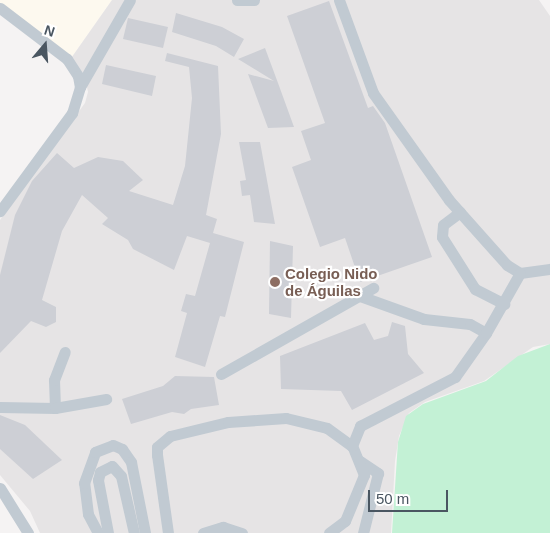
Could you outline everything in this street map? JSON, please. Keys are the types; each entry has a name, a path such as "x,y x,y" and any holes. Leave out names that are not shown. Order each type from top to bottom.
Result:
{"street":[{"path":"0,211 72,112 80,87 130,0"},
{"path":"237,0 254,0"},
{"path":"339,0 373,93 460,212 506,265 520,272 550,269"},
{"path":"0,8 67,59 78,76 80,87"},
{"path":"460,212 443,225 442,237 475,289 504,304"},
{"path":"352,446 366,421 455,377 504,304 520,272"},
{"path":"222,374 373,288"},
{"path":"360,296 424,319 470,324 486,333"},
{"path":"55,408 54,380 65,352"},
{"path":"0,407 55,408 106,399"},
{"path":"168,533 156,455 157,447 170,436 228,422 286,418 327,428 352,446 360,461 364,475 354,506 345,521 329,533"},
{"path":"98,533 88,514 84,483 95,452 113,445 122,449 131,462 145,533"},
{"path":"360,461 378,474 363,533"},
{"path":"108,533 98,480 100,472 112,466 121,476 134,533"},
{"path":"0,488 5,504 28,533"},
{"path":"203,533 223,527 242,533"}],"shaded area":[{"path":"0,0 112,0 67,64 0,12"},
{"name":"Colegio Nido de Águilas","path":"112,0 539,0 550,16 550,344 533,347 484,381 425,402 409,413 399,436 395,461 391,533 40,533 30,511 0,475 0,220 85,103 88,92 84,73 67,64"}],"green space":[{"path":"550,344 550,533 392,533 398,442 406,416 423,404 486,381 518,356"}],"building":[{"path":"329,1 368,108 373,106 385,123 432,257 360,282 345,238 320,247 292,167 311,160 301,131 325,123 287,16"},
{"path":"176,13 222,27 244,39 234,57 216,46 172,32"},
{"path":"128,18 168,27 163,48 123,39"},
{"path":"265,48 294,127 268,128 248,74 274,81 238,59"},
{"path":"167,53 218,66 221,134 206,215 217,219 213,233 244,242 225,317 220,316 205,367 175,357 187,313 181,311 186,294 195,296 210,243 187,236 174,270 133,249 128,240 102,224 108,218 82,195 62,231 42,300 56,307 56,322 46,327 31,321 0,353 0,275 15,215 32,181 57,153 74,168 98,157 123,161 143,180 129,191 173,205 185,166 192,98 189,67 165,61"},
{"path":"106,65 156,76 152,96 102,84"},
{"path":"239,142 260,142 275,224 254,222 250,195 242,196 240,181 246,180"},
{"path":"270,241 293,246 291,318 269,314"},
{"path":"392,322 405,326 408,354 424,373 352,410 341,391 281,389 280,356 365,323 374,340 388,336"},
{"path":"175,376 214,377 219,405 191,409 184,414 172,412 131,424 122,399 163,386"},
{"path":"0,415 25,425 62,460 33,479 0,449"}],"place":[{"name":"Colegio Nido de Águilas","path":"275,282"}]}
